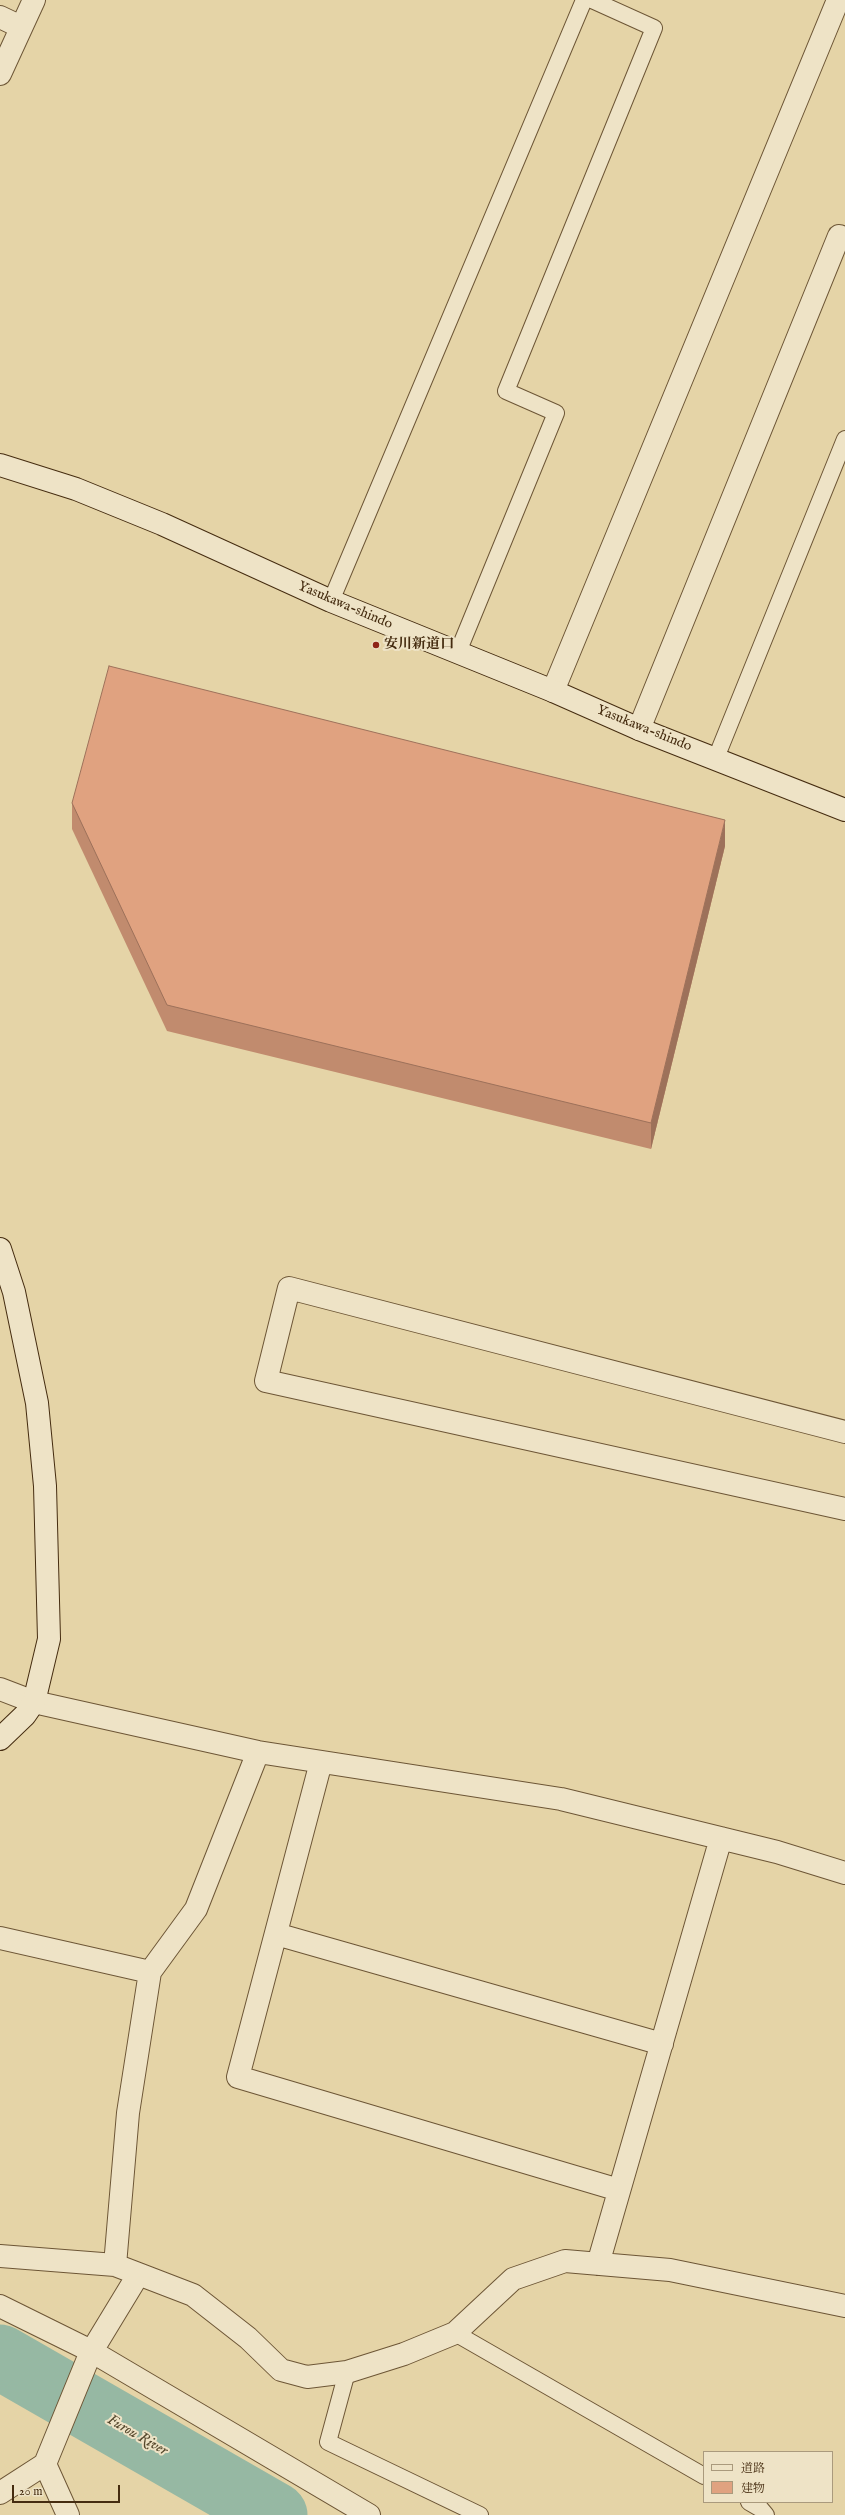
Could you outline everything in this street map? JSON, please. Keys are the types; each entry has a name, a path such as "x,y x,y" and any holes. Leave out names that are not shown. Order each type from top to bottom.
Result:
{"street":[{"path":"0,74 34,0"},
{"path":"553,691 838,0"},
{"path":"0,17 21,27"},
{"path":"639,730 839,236 845,238"},
{"name":"Yasukawa-shindo","path":"0,465 76,489 162,524 331,601 553,691 639,730 716,758 845,810"},
{"path":"0,1248 14,1292 37,1403 45,1486 49,1639 34,1702 25,1715 0,1740"},
{"path":"845,1432 289,1288 266,1381 845,1509"},
{"path":"0,1689 34,1702 258,1752 561,1799 777,1852 845,1873"},
{"path":"115,2265 128,2113 150,1972 196,1909 258,1752"},
{"path":"321,1762 238,2077 619,2190"},
{"path":"598,2264 721,1838"},
{"path":"276,1934 662,2044"},
{"path":"0,1938 150,1972"},
{"path":"0,2256 115,2265 193,2295 248,2338 281,2370 307,2377 347,2372 404,2354 455,2333 514,2279 565,2261 670,2270 845,2306"},
{"path":"0,2493 45,2462 90,2353 138,2275"},
{"path":"0,2306 90,2353 369,2515"},
{"path":"45,2462 68,2515"}],"lane":[{"path":"331,601 584,0"},
{"path":"458,652 556,413 506,391 654,28 592,0"},
{"path":"716,758 845,439"},
{"path":"455,2333 703,2475"},
{"path":"347,2372 328,2442 480,2515"},
{"path":"750,2503 766,2515"}],"building":[{"path":"109,666 725,820 651,1123 167,1005 72,803"}],"waterway":[{"name":"Furou River","path":"0,2357 275,2515"}],"place":[{"name":"安川新道口","path":"376,645"}]}
